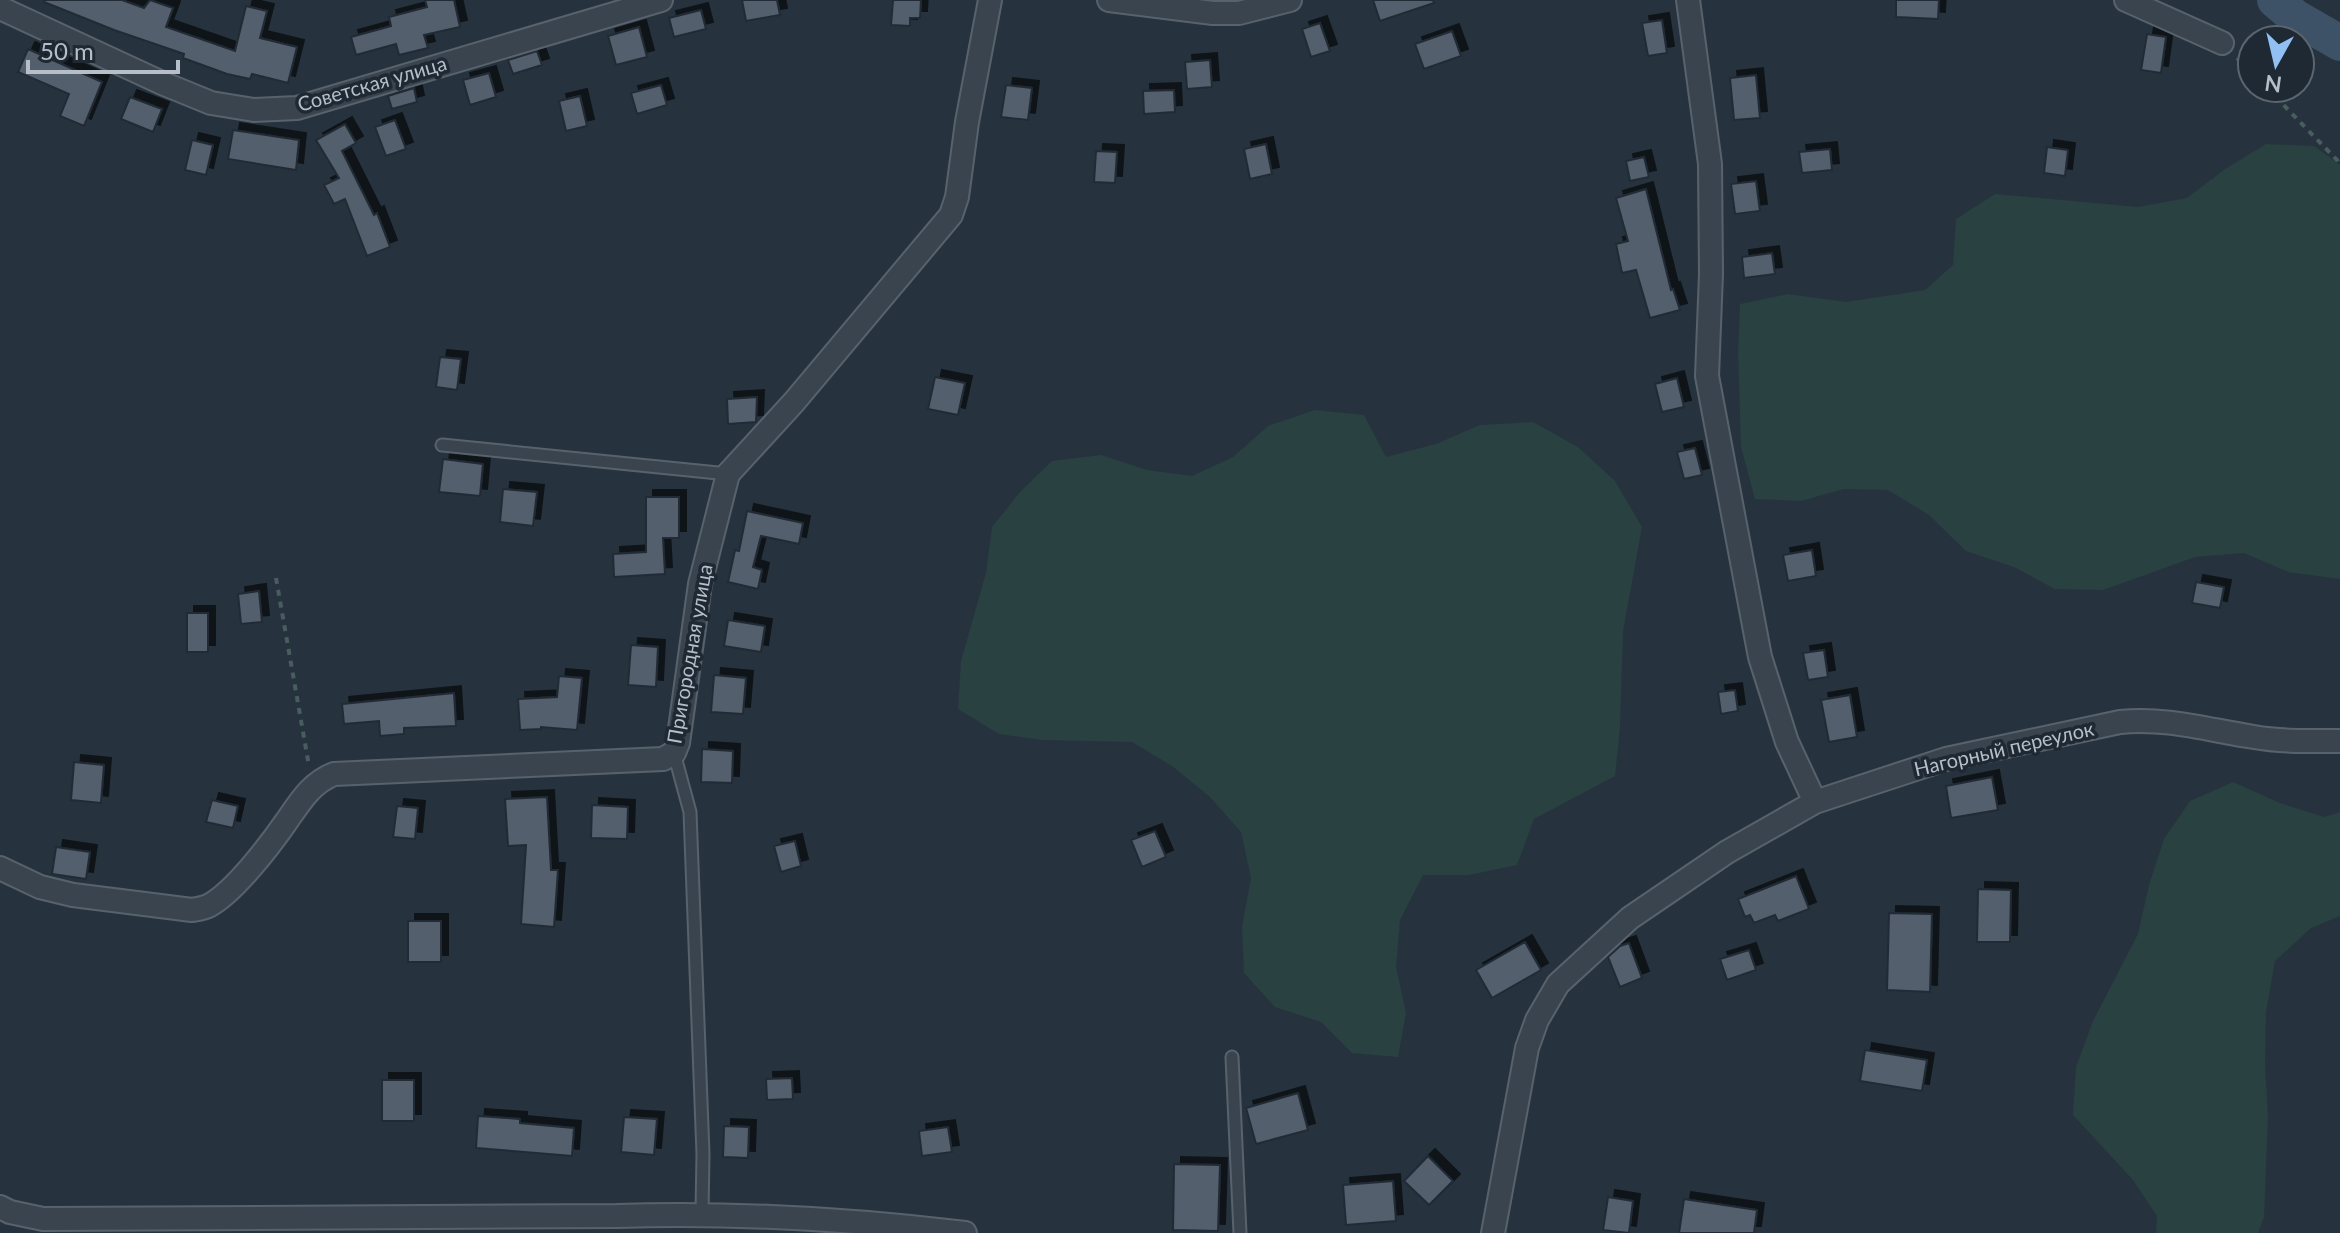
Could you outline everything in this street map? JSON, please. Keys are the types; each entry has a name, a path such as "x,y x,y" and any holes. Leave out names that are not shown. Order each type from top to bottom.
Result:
{"street":[{"name":"Советская улица","path":"0,8 211,103 254,110 297,108 661,0"},
{"name":"Пригородная улица","path":"311,788 334,774 663,759 674,753 678,743 700,584 728,474 794,402 951,215 957,197 967,122 990,0"},
{"path":"1109,0 1226,13 1261,10 1290,0"},
{"path":"1688,0 1710,164 1711,274 1707,376 1760,657 1787,742 1815,802"},
{"path":"2126,0 2222,43"},
{"name":"Нагорный переулок","path":"1493,1233 1527,1048 1537,1020 1558,984 1630,918 1727,852 1815,802 1946,759 2131,721 2176,722 2256,737 2340,741"},
{"path":"0,868 40,887 73,895 192,910 209,906 271,843 311,788"},
{"path":"0,1207 43,1219 702,1213 861,1220 965,1233"}],"lane":[{"path":"442,445 728,474"},
{"path":"674,753 690,812 703,1154 702,1213"},
{"path":"1232,1057 1240,1233"}],"path":[{"path":"2283,104 2337,160 2340,167"},
{"path":"276,578 305,737 311,788"}],"green space":[{"path":"2266,144 2314,146 2340,165 2340,579 2288,572 2244,553 2195,557 2103,590 2055,589 2014,567 1966,551 1929,515 1888,490 1844,489 1801,501 1755,499 1741,447 1740,304 1788,294 1846,302 1925,290 1953,265 1956,219 1995,194 2138,207 2187,198 2225,169"},
{"path":"1315,410 1364,415 1386,457 1436,444 1480,425 1533,422 1578,447 1615,481 1642,527 1623,631 1615,776 1534,819 1517,865 1469,875 1423,875 1400,920 1396,967 1406,1013 1398,1057 1352,1053 1321,1022 1275,1007 1244,973 1242,927 1251,878 1241,832 1210,797 1172,766 1132,742 1042,740 999,734 958,709 961,661 986,573 992,527 1020,492 1052,461 1101,455 1147,470 1192,476 1233,457 1268,426"},
{"path":"2233,782 2280,803 2324,817 2340,812 2340,916 2311,928 2275,961 2266,1012 2268,1117 2264,1217 2258,1233 2156,1233 2157,1216 2133,1180 2073,1115 2076,1067 2093,1021 2138,934 2164,839 2190,801"}],"building":[{"path":"44,0 122,0 144,8 150,0 173,8 166,27 235,51 246,6 267,11 260,38 297,47 288,83 252,74 250,79 227,74 183,58 184,54 114,30"},
{"path":"425,0 454,0 460,27 424,35 428,48 399,55 396,44 356,55 351,37 391,26 389,17 427,7"},
{"path":"742,0 777,0 780,15 746,21"},
{"path":"893,0 921,0 920,18 910,18 910,26 891,25"},
{"path":"1373,0 1433,0 1434,3 1380,21"},
{"path":"1896,0 1939,0 1938,19 1896,17"},
{"path":"701,10 706,29 674,37 669,18"},
{"path":"1662,20 1667,53 1648,56 1642,23"},
{"path":"1320,23 1330,51 1311,57 1302,29"},
{"path":"639,27 647,57 616,65 608,36"},
{"path":"1452,31 1461,56 1424,69 1415,44"},
{"path":"2147,34 2166,37 2161,73 2141,70"},
{"path":"28,49 102,82 84,126 60,116 69,94 18,72"},
{"path":"537,51 542,65 513,74 508,60"},
{"path":"1210,60 1212,87 1187,89 1185,62"},
{"path":"489,73 496,97 470,105 463,80"},
{"path":"1756,75 1760,118 1734,120 1730,78"},
{"path":"661,85 667,105 637,114 631,93"},
{"path":"1006,85 1032,88 1028,120 1001,117"},
{"path":"414,88 417,102 392,109 388,96"},
{"path":"1174,90 1175,112 1144,114 1143,91"},
{"path":"580,96 587,126 566,131 559,101"},
{"path":"130,97 162,109 153,132 121,119"},
{"path":"395,120 406,149 386,156 375,127"},
{"path":"345,124 356,143 342,151 374,215 377,213 390,247 367,256 345,199 334,204 324,185 339,178 316,140"},
{"path":"233,130 299,140 296,170 228,159"},
{"path":"192,140 213,145 206,175 185,170"},
{"path":"1266,144 1272,174 1250,179 1244,149"},
{"path":"2047,147 2068,150 2065,176 2044,173"},
{"path":"1830,149 1832,170 1802,173 1799,152"},
{"path":"1096,151 1117,152 1115,183 1094,182"},
{"path":"1644,157 1649,177 1630,181 1626,161"},
{"path":"1756,181 1760,211 1735,214 1731,184"},
{"path":"1646,189 1671,290 1680,310 1650,318 1636,270 1622,273 1616,244 1628,241 1616,198"},
{"path":"1772,253 1775,274 1744,278 1742,257"},
{"path":"440,357 461,359 457,390 436,387"},
{"path":"935,377 965,383 958,415 928,409"},
{"path":"1677,378 1684,407 1662,412 1655,384"},
{"path":"757,397 756,422 728,424 727,399"},
{"path":"1695,448 1702,475 1684,479 1677,452"},
{"path":"443,459 483,464 480,496 439,492"},
{"path":"503,489 537,492 533,526 500,522"},
{"path":"646,497 679,497 679,538 663,538 665,574 614,577 613,554 646,552"},
{"path":"747,511 803,523 799,544 761,536 753,567 762,570 758,589 728,582 735,550 739,551"},
{"path":"1812,550 1816,576 1788,581 1783,555"},
{"path":"2196,582 2224,587 2220,608 2192,603"},
{"path":"259,591 262,622 241,624 238,594"},
{"path":"187,613 208,613 208,652 187,652"},
{"path":"728,620 765,626 761,652 724,646"},
{"path":"631,645 658,647 656,687 628,685"},
{"path":"1824,650 1828,677 1808,680 1803,653"},
{"path":"714,675 746,678 743,714 711,712"},
{"path":"559,676 582,678 577,730 541,727 520,730 518,699 557,697"},
{"path":"1735,690 1738,711 1721,714 1718,692"},
{"path":"454,693 456,726 404,728 404,734 380,736 379,721 344,724 342,704"},
{"path":"1850,695 1857,737 1829,742 1821,700"},
{"path":"702,749 733,751 732,783 701,782"},
{"path":"74,762 104,765 101,803 71,800"},
{"path":"1992,777 1998,810 1951,818 1946,786"},
{"path":"547,797 551,870 558,870 554,927 521,924 526,845 508,846 505,799"},
{"path":"212,800 238,806 233,828 206,822"},
{"path":"592,805 628,807 627,839 591,838"},
{"path":"397,806 418,808 415,839 393,837"},
{"path":"1155,831 1166,857 1142,867 1131,840"},
{"path":"795,841 801,866 781,872 774,846"},
{"path":"56,847 90,852 86,879 52,874"},
{"path":"1796,876 1809,909 1778,921 1775,915 1754,923 1750,915 1745,917 1738,899"},
{"path":"1978,889 2011,890 2010,942 1977,942"},
{"path":"1889,913 1932,914 1930,992 1887,990"},
{"path":"408,921 441,921 441,962 408,962"},
{"path":"1525,942 1541,970 1492,998 1476,970"},
{"path":"1629,943 1642,978 1620,987 1608,957 1620,946"},
{"path":"1749,950 1756,970 1727,980 1720,959"},
{"path":"1865,1050 1927,1060 1922,1091 1860,1081"},
{"path":"792,1078 793,1099 767,1100 766,1079"},
{"path":"382,1080 414,1080 414,1121 382,1121"},
{"path":"1298,1093 1308,1130 1256,1144 1246,1108"},
{"path":"478,1116 574,1128 572,1156 476,1148"},
{"path":"624,1117 657,1119 654,1155 621,1152"},
{"path":"724,1126 749,1127 748,1158 723,1157"},
{"path":"948,1127 952,1152 922,1156 919,1131"},
{"path":"1428,1156 1453,1181 1429,1205 1404,1181"},
{"path":"1174,1164 1220,1165 1218,1231 1173,1230"},
{"path":"1393,1181 1396,1221 1346,1225 1343,1185"},
{"path":"1608,1197 1633,1201 1629,1233 1603,1230"},
{"path":"1684,1199 1757,1210 1754,1233 1679,1233"}],"waterway":[{"path":"2275,0 2295,17 2340,43"}]}
